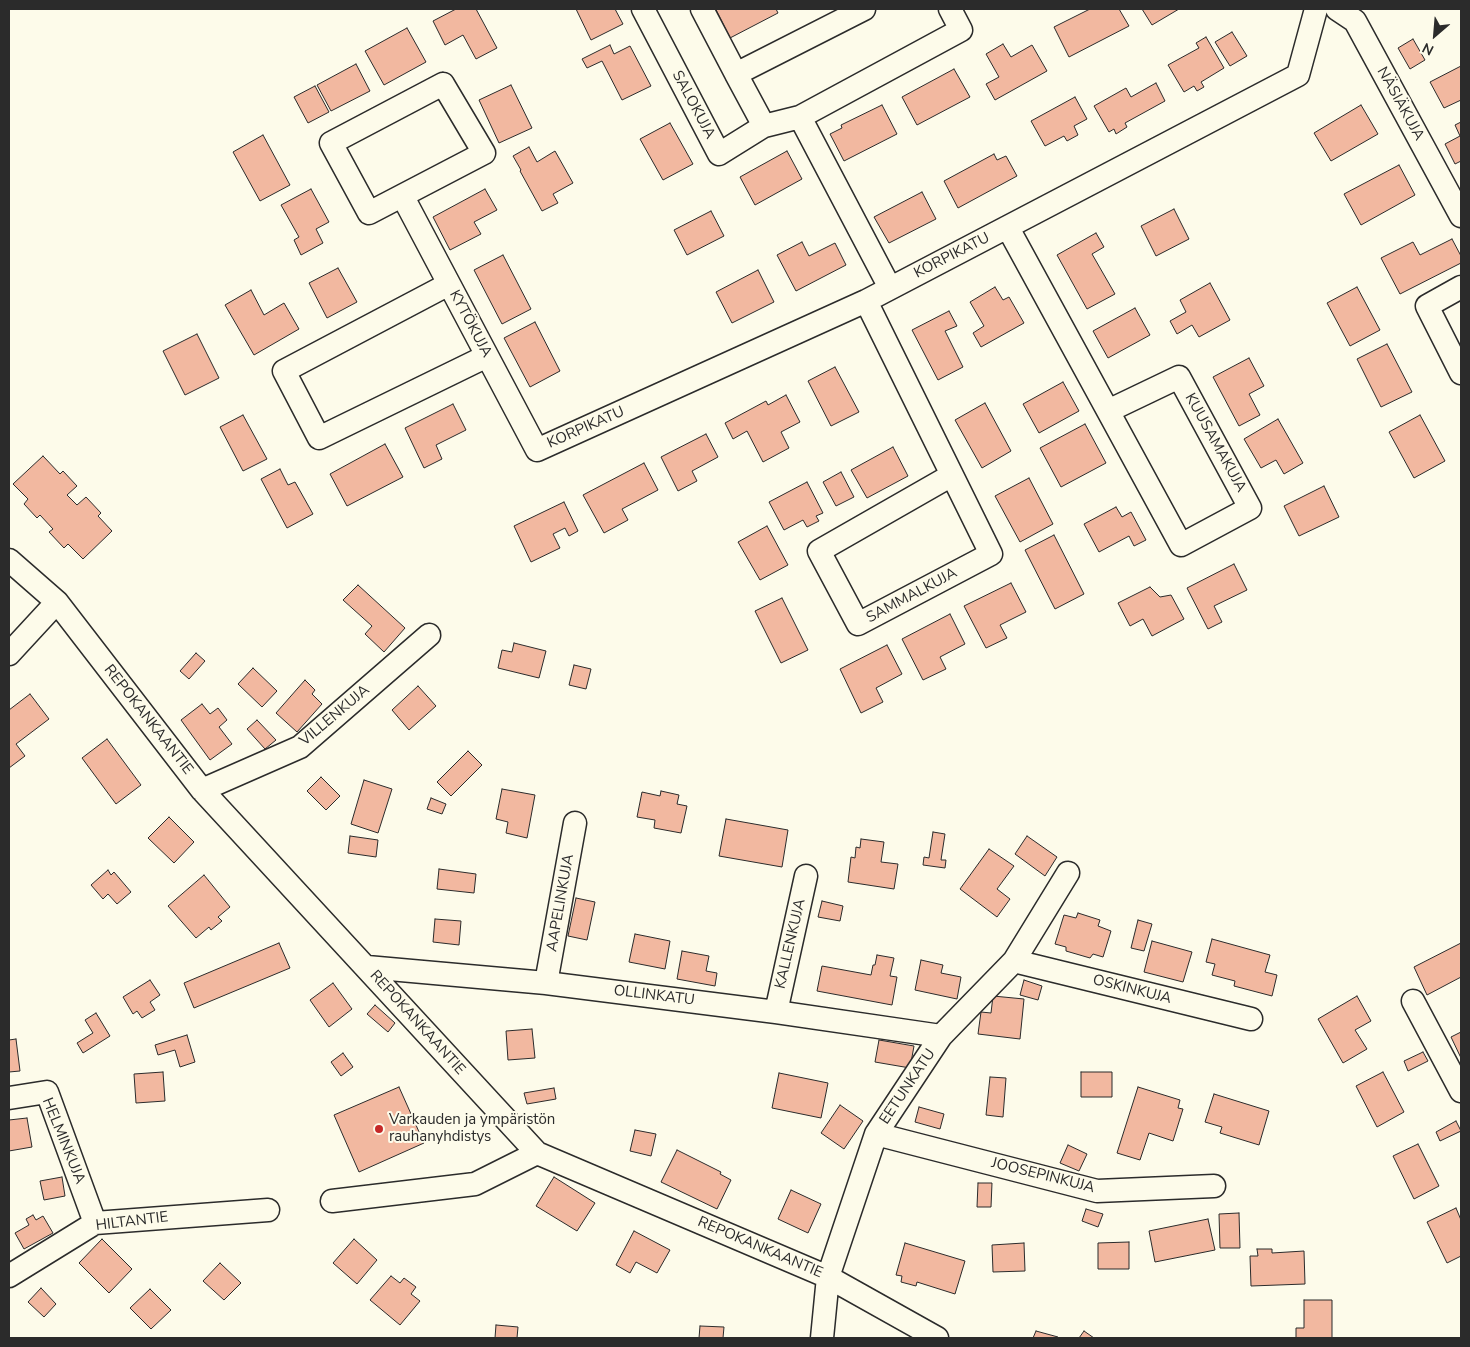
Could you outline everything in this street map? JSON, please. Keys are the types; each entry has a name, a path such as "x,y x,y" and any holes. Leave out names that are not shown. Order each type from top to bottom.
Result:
{"street":[{"name":"SALOKUJA","path":"643,9 720,154 764,126 800,117 961,30 950,9"},
{"path":"702,9 764,126"},
{"path":"736,74 864,9"},
{"name":"KORPIKATU","path":"537,450 866,301 1298,75 1316,9"},
{"name":"NÄSIÄKUJA","path":"1337,9 1355,21 1460,209"},
{"path":"443,84 484,153 403,197 369,213 332,143 443,84"},
{"path":"800,117 890,288"},
{"name":"KYTÖKUJA","path":"403,197 537,450"},
{"name":"KUUSAMAKUJA","path":"1008,228 1181,545 1250,508 1179,378 1108,411"},
{"path":"449,284 284,371 319,438 487,356"},
{"path":"1461,287 1427,306 1461,374"},
{"name":"SAMMALKUJA","path":"866,301 952,475 991,554 858,624 819,550 952,475"},
{"name":"REPOKANKAANTIE","path":"9,560 57,602 202,790 537,1153 828,1277 936,1338"},
{"path":"9,654 57,602"},
{"name":"VILLENKUJA","path":"202,790 300,747 429,635"},
{"name":"AAPELINKUJA","path":"546,983 575,823"},
{"name":"EETUNKATU","path":"822,1338 828,1277 876,1134 941,1036 1014,961 1068,873"},
{"name":"KALLENKUJA","path":"776,1012 806,876"},
{"name":"OSKINKUJA","path":"1014,961 1251,1019"},
{"name":"OLLINKATU","path":"366,967 546,983 776,1012 941,1036"},
{"path":"1413,1002 1461,1091"},
{"name":"HELMINKUJA","path":"9,1098 47,1092 94,1223"},
{"name":"JOOSEPINKUJA","path":"876,1134 1097,1191 1214,1186"},
{"path":"332,1201 475,1184 537,1153"},
{"name":"HILTANTIE","path":"9,1276 94,1223 268,1210"}],"building":[{"path":"456,9 476,9 497,48 476,59 463,35 445,45 433,21"},
{"path":"576,9 615,9 623,24 591,40"},
{"path":"776,9 778,13 730,38 716,10"},
{"path":"1090,9 1119,9 1129,26 1069,57 1054,27"},
{"path":"1142,9 1179,9 1152,25"},
{"path":"407,28 426,62 384,85 365,51"},
{"path":"1232,32 1247,56 1230,66 1215,42"},
{"path":"1206,37 1224,68 1201,82 1204,87 1197,91 1194,86 1184,92 1168,65 1199,48 1196,43"},
{"path":"1413,39 1425,60 1410,69 1398,48"},
{"path":"1003,44 1011,57 1032,45 1047,71 995,100 986,84 999,77 986,54"},
{"path":"610,45 614,54 630,46 651,86 622,100 602,61 587,68 582,59"},
{"path":"356,64 370,91 331,111 317,85"},
{"path":"1461,66 1461,100 1444,108 1430,82"},
{"path":"954,69 970,97 917,125 902,97"},
{"path":"1156,83 1165,101 1125,123 1127,127 1116,134 1114,129 1109,132 1094,106 1126,88 1131,97"},
{"path":"511,85 532,128 499,143 479,100"},
{"path":"315,86 329,112 308,123 294,97"},
{"path":"1075,97 1087,119 1074,126 1078,135 1067,141 1064,136 1045,146 1031,121"},
{"path":"882,105 897,134 844,161 830,134 842,128 841,125"},
{"path":"1361,105 1378,134 1331,161 1314,133"},
{"path":"1461,122 1461,161 1455,164 1445,144 1460,136 1455,125"},
{"path":"670,123 693,164 663,180 640,139"},
{"path":"263,135 290,185 260,201 233,152"},
{"path":"529,147 537,162 555,151 573,183 553,194 558,203 542,211 513,156"},
{"path":"787,151 802,179 755,205 740,177"},
{"path":"994,154 997,160 1006,156 1017,176 958,208 944,181"},
{"path":"1399,165 1415,195 1361,225 1344,194"},
{"path":"311,189 329,222 316,229 323,243 301,255 294,240 299,237 281,205"},
{"path":"485,189 497,210 474,222 481,234 450,250 433,217"},
{"path":"922,192 936,219 889,243 874,217"},
{"path":"1174,209 1189,239 1156,256 1141,226"},
{"path":"711,211 724,236 687,255 674,230"},
{"path":"1096,233 1104,247 1092,254 1115,294 1087,309 1057,255"},
{"path":"1452,239 1461,256 1461,263 1400,294 1381,258 1413,242 1420,255"},
{"path":"802,242 809,256 835,243 846,265 796,291 777,255"},
{"path":"503,255 531,309 502,324 474,270"},
{"path":"338,268 357,302 327,318 309,283"},
{"path":"758,270 774,302 732,323 716,292"},
{"path":"1210,283 1230,320 1199,337 1192,325 1177,334 1170,321 1186,312 1180,300"},
{"path":"995,287 1003,300 1009,297 1024,323 981,347 973,333 984,326 970,302"},
{"path":"1357,287 1380,330 1350,346 1327,303"},
{"path":"251,290 264,315 284,303 299,329 254,355 225,305"},
{"path":"1135,308 1150,335 1108,358 1093,331"},
{"path":"949,311 957,326 945,331 963,367 938,380 912,330"},
{"path":"535,322 560,371 530,387 504,338"},
{"path":"197,334 219,378 185,395 163,351"},
{"path":"1387,344 1412,392 1381,407 1357,359"},
{"path":"1249,358 1264,386 1249,394 1260,415 1239,426 1213,377"},
{"path":"835,367 859,412 831,426 808,381"},
{"path":"1063,382 1079,411 1039,433 1023,404"},
{"path":"786,395 800,422 781,432 789,448 763,462 747,431 733,439 725,423 766,401 768,405"},
{"path":"985,403 1011,451 982,468 955,420"},
{"path":"453,404 466,430 436,445 442,459 424,468 405,428"},
{"path":"243,415 267,459 243,471 220,427"},
{"path":"1420,415 1445,461 1414,478 1389,432"},
{"path":"1278,419 1303,463 1284,474 1276,460 1261,468 1244,439"},
{"path":"1085,424 1106,463 1061,487 1040,448"},
{"path":"706,434 718,457 692,471 697,481 678,491 661,457"},
{"path":"385,444 403,477 347,506 330,474"},
{"path":"893,447 908,476 867,498 851,470"},
{"path":"43,456 60,474 63,471 77,486 67,495 77,505 86,497 101,513 98,516 112,531 83,559 68,544 64,548 49,532 53,529 40,515 37,518 24,504 28,499 13,484"},
{"path":"644,463 658,490 622,509 628,520 604,533 583,495"},
{"path":"280,469 288,485 295,482 313,514 287,528 261,479"},
{"path":"841,472 854,497 836,506 823,482"},
{"path":"1029,478 1053,524 1020,542 995,496"},
{"path":"807,482 823,513 816,516 819,521 807,527 803,520 784,530 769,502"},
{"path":"1324,486 1339,517 1299,536 1284,506"},
{"path":"564,502 578,531 569,536 565,528 553,534 560,548 531,562 514,526"},
{"path":"1116,507 1122,517 1131,512 1146,540 1134,546 1129,536 1099,552 1084,524"},
{"path":"767,526 788,565 760,580 738,542"},
{"path":"1054,535 1084,594 1055,609 1025,550"},
{"path":"1234,564 1247,590 1214,606 1222,622 1208,629 1187,588"},
{"path":"1011,583 1026,612 1000,625 1007,638 986,648 964,606"},
{"path":"358,585 405,628 384,652 365,634 372,626 343,600"},
{"path":"1150,587 1160,597 1171,595 1184,619 1152,636 1143,619 1130,626 1118,603"},
{"path":"782,598 808,650 781,663 755,611"},
{"path":"950,614 965,644 940,657 946,669 923,680 902,639"},
{"path":"514,643 546,651 539,678 498,668 502,650 512,652"},
{"path":"887,645 902,674 876,688 883,702 861,713 840,669"},
{"path":"196,653 205,661 189,679 180,671"},
{"path":"574,665 591,669 586,689 569,685"},
{"path":"253,668 277,691 262,707 238,684"},
{"path":"305,680 315,690 312,694 322,704 297,732 276,713"},
{"path":"418,686 436,706 409,730 392,710"},
{"path":"30,694 49,719 16,744 25,756 9,768 9,710"},
{"path":"202,704 210,714 218,708 227,720 219,727 232,744 210,760 181,720"},
{"path":"257,720 276,740 265,749 247,729"},
{"path":"107,739 141,785 116,804 82,758"},
{"path":"468,751 482,765 451,796 437,782"},
{"path":"321,777 340,796 326,810 307,791"},
{"path":"364,780 392,789 378,833 351,824"},
{"path":"502,789 535,795 527,838 506,833 508,822 496,819"},
{"path":"661,791 679,795 677,804 687,806 681,833 654,828 655,820 637,817 642,792 660,796"},
{"path":"431,798 446,804 442,814 427,809"},
{"path":"169,817 194,842 174,863 148,838"},
{"path":"726,819 788,830 782,867 719,856"},
{"path":"933,832 945,834 941,860 946,860 945,868 923,865 924,857 929,858"},
{"path":"350,836 378,840 376,857 348,853"},
{"path":"1027,836 1057,857 1045,876 1015,854"},
{"path":"861,839 884,842 881,862 898,864 894,889 848,882 851,857 855,858 856,847 860,848"},
{"path":"989,849 1014,866 997,889 1010,899 997,917 960,889"},
{"path":"439,869 476,874 474,893 437,889"},
{"path":"108,870 111,875 114,872 131,892 117,904 108,894 103,899 91,885"},
{"path":"204,875 230,907 218,917 222,921 211,930 209,927 196,938 168,906"},
{"path":"576,898 595,902 587,940 568,936"},
{"path":"822,901 843,906 840,921 818,917"},
{"path":"1078,913 1100,920 1098,926 1111,931 1103,957 1093,954 1090,958 1066,951 1066,947 1055,944 1064,915 1076,918"},
{"path":"435,919 461,921 459,945 433,942"},
{"path":"1138,920 1152,924 1144,951 1131,948"},
{"path":"635,934 670,941 665,969 629,962"},
{"path":"1212,939 1270,955 1265,972 1277,975 1272,996 1234,986 1235,981 1212,975 1215,964 1206,962"},
{"path":"1152,941 1192,952 1183,982 1144,972"},
{"path":"279,943 290,968 194,1008 184,983"},
{"path":"1461,943 1461,977 1427,995 1414,967"},
{"path":"682,951 709,956 706,971 717,973 715,986 677,979"},
{"path":"877,955 894,958 890,976 897,977 892,1005 817,991 822,966 871,975"},
{"path":"921,960 943,965 941,973 961,977 957,999 915,990"},
{"path":"150,980 160,995 150,1002 155,1010 142,1018 137,1011 133,1014 123,997"},
{"path":"1024,980 1042,986 1038,1000 1020,995"},
{"path":"333,983 352,1009 329,1027 310,1000"},
{"path":"993,996 1024,999 1020,1039 978,1034 981,1012 991,1013"},
{"path":"1357,996 1371,1021 1355,1030 1367,1049 1343,1063 1318,1019"},
{"path":"375,1005 395,1023 388,1032 367,1014"},
{"path":"96,1013 110,1036 83,1053 77,1043 93,1033 85,1020"},
{"path":"532,1029 535,1058 508,1060 506,1031"},
{"path":"1461,1032 1461,1058 1451,1037"},
{"path":"187,1035 195,1062 180,1067 175,1050 158,1055 155,1045"},
{"path":"16,1039 20,1071 9,1072 9,1040"},
{"path":"879,1040 914,1046 910,1068 875,1062"},
{"path":"1423,1052 1428,1061 1408,1071 1404,1061"},
{"path":"343,1053 353,1067 341,1076 331,1062"},
{"path":"163,1072 165,1101 136,1103 134,1074"},
{"path":"1081,1072 1112,1072 1112,1097 1081,1097"},
{"path":"1383,1072 1404,1112 1377,1127 1356,1086"},
{"path":"779,1073 828,1083 821,1118 772,1108"},
{"path":"990,1077 1006,1078 1003,1117 986,1115"},
{"name":"Varkauden ja ympäristön rauhanyhdistys","path":"399,1087 424,1143 359,1172 334,1115"},
{"path":"1138,1087 1180,1100 1178,1108 1183,1109 1173,1141 1149,1133 1140,1160 1117,1153"},
{"path":"554,1088 556,1099 527,1104 524,1093"},
{"path":"1214,1094 1269,1111 1259,1145 1220,1133 1222,1127 1205,1122"},
{"path":"840,1105 863,1121 844,1149 821,1133"},
{"path":"919,1107 944,1114 940,1129 915,1122"},
{"path":"27,1118 32,1147 9,1151 9,1120"},
{"path":"1456,1121 1461,1131 1440,1141 1436,1132"},
{"path":"635,1130 656,1134 651,1156 630,1151"},
{"path":"1418,1144 1439,1186 1414,1199 1393,1156"},
{"path":"1068,1145 1087,1154 1079,1171 1060,1163"},
{"path":"677,1150 721,1172 720,1174 731,1180 717,1209 661,1182"},
{"path":"62,1177 65,1196 44,1200 40,1181"},
{"path":"554,1177 595,1203 577,1231 536,1206"},
{"path":"978,1183 992,1183 991,1207 977,1207"},
{"path":"791,1190 821,1204 808,1233 778,1219"},
{"path":"1456,1208 1461,1220 1461,1256 1447,1263 1427,1222"},
{"path":"1086,1209 1103,1214 1098,1227 1082,1221"},
{"path":"1239,1213 1240,1248 1220,1248 1219,1214"},
{"path":"33,1215 36,1220 43,1216 53,1233 24,1249 15,1233 29,1225 26,1219"},
{"path":"1208,1219 1215,1250 1155,1262 1149,1231"},
{"path":"634,1231 670,1250 657,1273 636,1262 630,1273 616,1265"},
{"path":"102,1239 132,1269 109,1293 79,1263"},
{"path":"354,1239 377,1260 357,1284 333,1263"},
{"path":"1129,1242 1129,1269 1098,1269 1098,1243"},
{"path":"905,1243 965,1261 955,1294 917,1282 916,1286 901,1282 902,1276 896,1275"},
{"path":"1024,1243 1025,1271 993,1272 992,1245"},
{"path":"1257,1249 1272,1249 1272,1253 1304,1251 1305,1284 1251,1286 1250,1256 1258,1256"},
{"path":"220,1263 241,1283 224,1300 203,1281"},
{"path":"391,1276 400,1283 404,1278 416,1287 411,1294 420,1301 400,1325 370,1300"},
{"path":"41,1288 56,1304 44,1317 28,1302"},
{"path":"150,1289 171,1310 151,1329 130,1308"},
{"path":"1304,1300 1332,1300 1332,1338 1296,1338 1296,1328 1304,1328"},
{"path":"496,1325 518,1327 517,1338 495,1338"},
{"path":"700,1326 724,1327 723,1338 699,1338"},
{"path":"1036,1331 1058,1337 1058,1338 1033,1338"},
{"path":"1084,1331 1094,1338 1079,1338"}],"place":[{"name":"Varkauden ja ympäristön rauhanyhdistys","path":"379,1129"}]}
